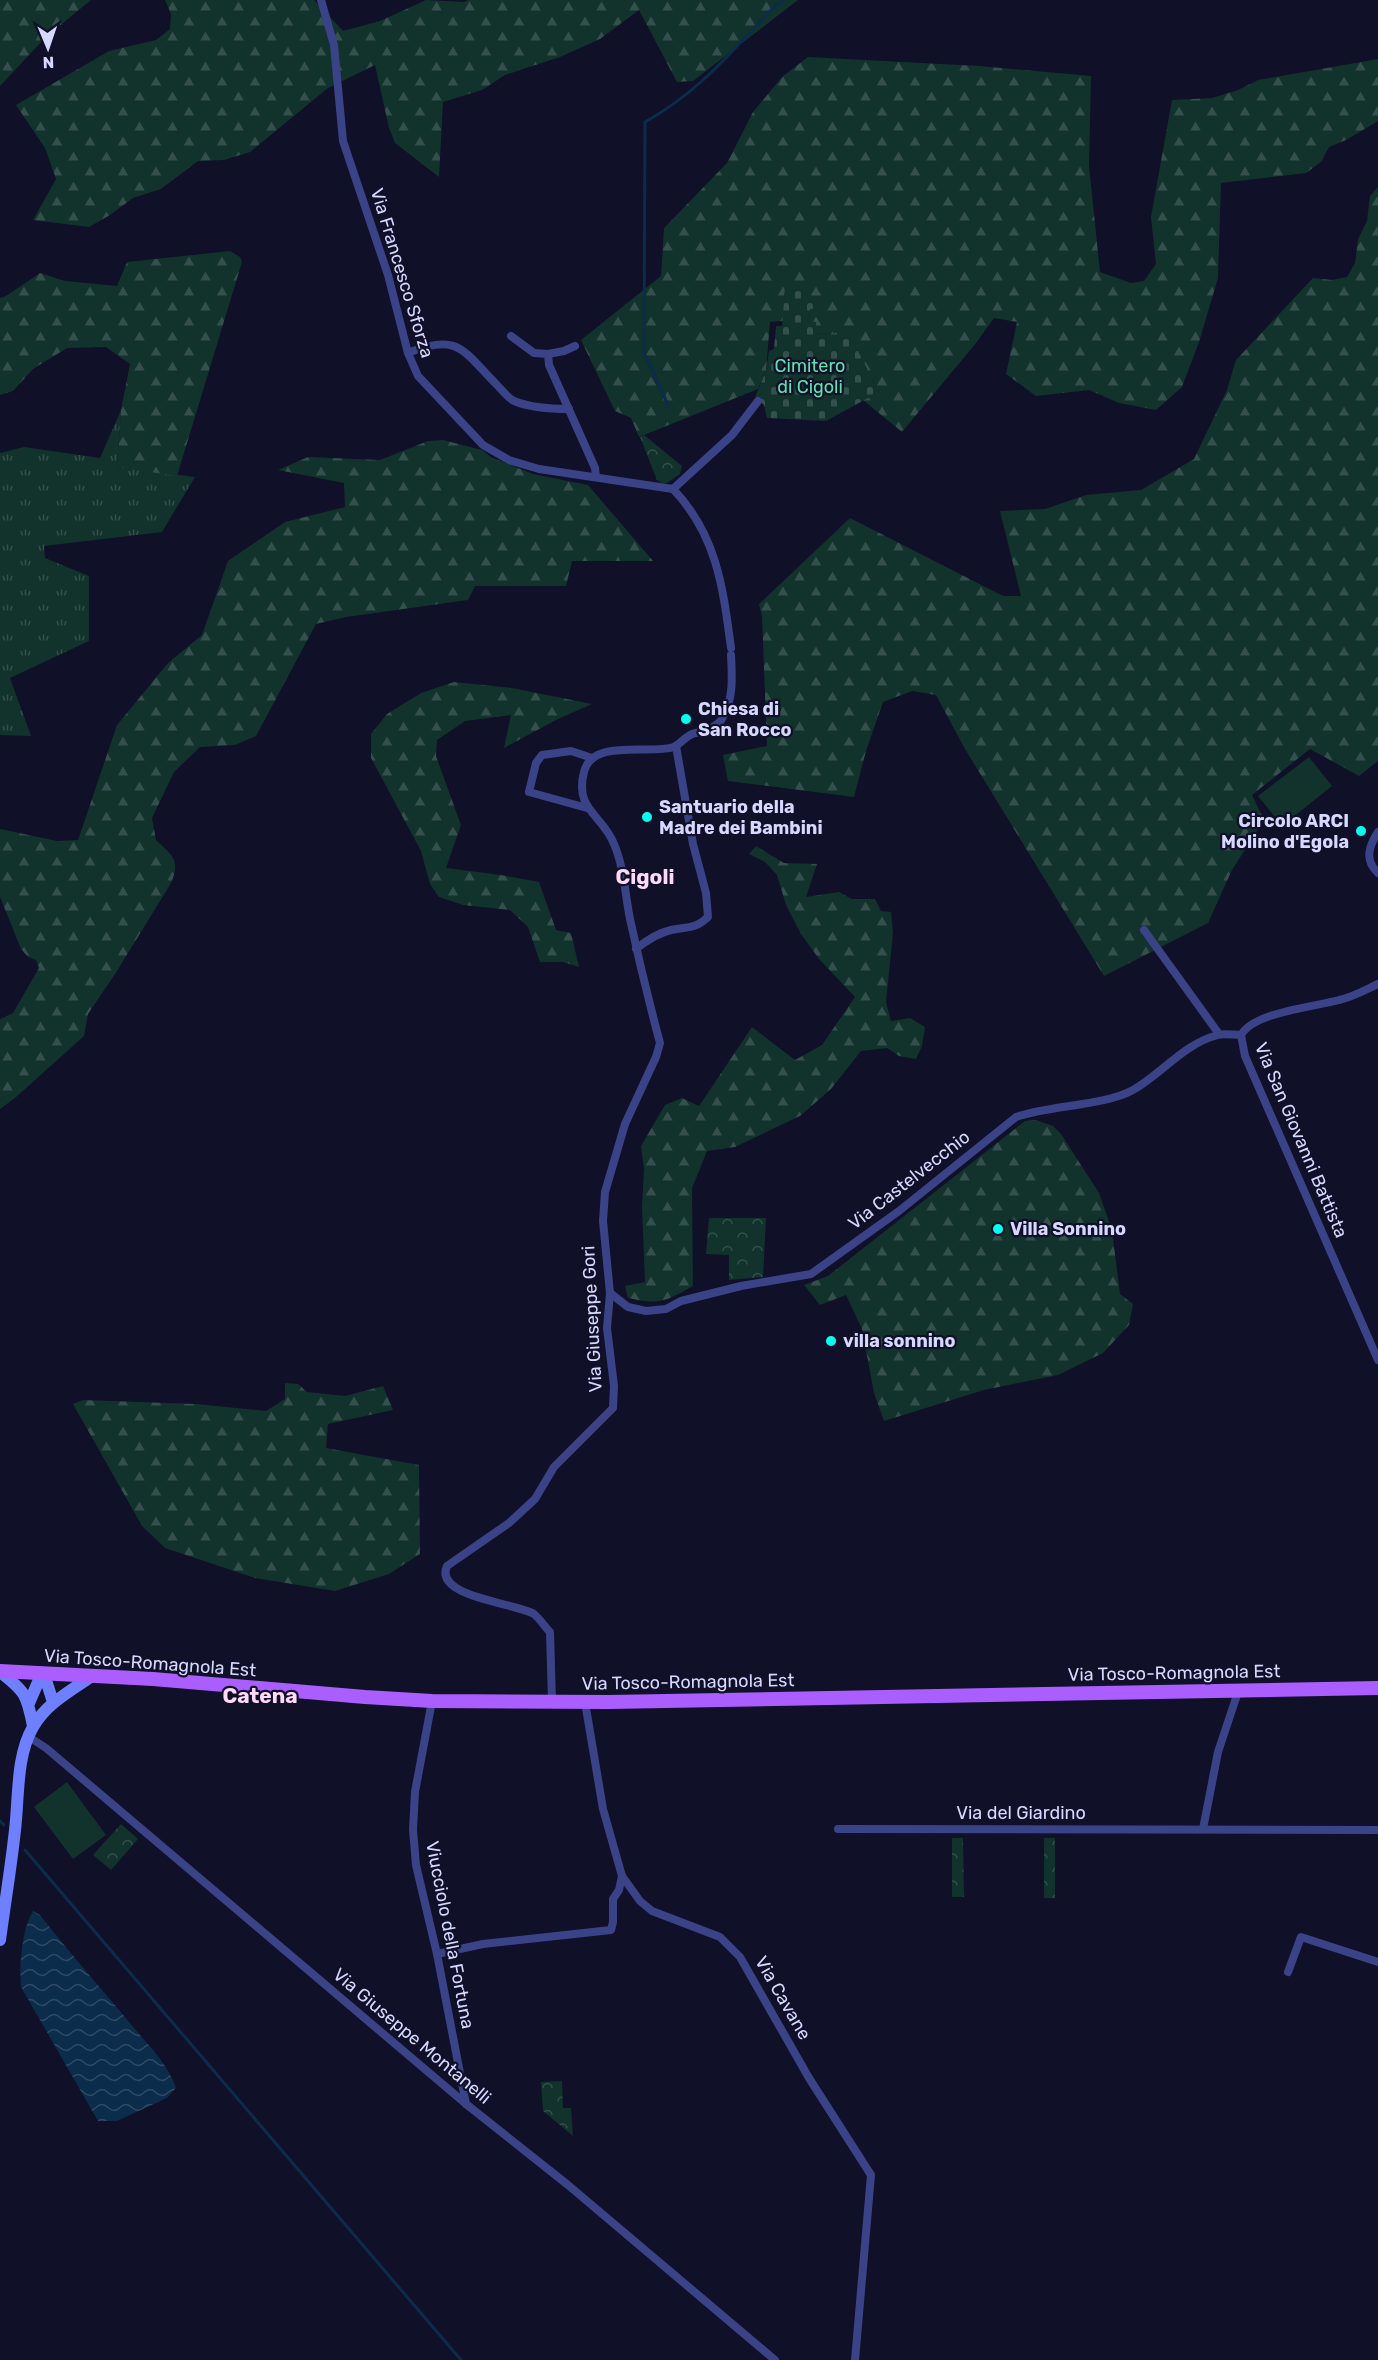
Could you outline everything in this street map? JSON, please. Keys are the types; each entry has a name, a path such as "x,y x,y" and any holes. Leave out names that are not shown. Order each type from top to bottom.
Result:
{"main road":[{"name":"Via Tosco-Romagnola Est","path":"0,1671 432,1701 585,1702 1378,1688"},
{"path":"0,1671 20,1687 29,1703 31,1731"},
{"path":"43,1674 53,1702"},
{"path":"29,1703 43,1674"},
{"path":"0,1940 23,1754 31,1731 53,1702 92,1676"}],"street":[{"name":"Via Francesco Sforza","path":"321,0 334,45 343,141 388,275 408,353 423,382 483,445 509,460 539,469 673,489"},
{"path":"511,336 534,352 548,354 575,346"},
{"path":"408,353 429,344 442,342 458,347 512,400 546,409 569,409"},
{"path":"548,354 549,365 595,468 596,477"},
{"path":"587,808 581,794 581,786 584,769 592,758 604,752 676,746 689,735 717,725 723,718 731,693 731,652 722,585 713,549 688,505 673,489 732,435 758,401"},
{"path":"636,948 662,933 699,926 708,917 676,746"},
{"path":"587,808 529,792 536,763 542,756 571,751 592,758"},
{"name":"Via Giuseppe Gori","path":"552,1701 550,1632 533,1614 453,1587 445,1579 444,1572 447,1566 509,1524 535,1499 554,1467 614,1408 614,1386 607,1328 610,1293 603,1221 605,1192 625,1124 656,1057 660,1043 636,948 622,869 614,842 587,808"},
{"path":"1378,832 1369,854 1371,863 1378,873"},
{"path":"1144,930 1219,1034"},
{"name":"Via San Giovanni Battista","path":"1378,984 1342,1000 1256,1021 1241,1035 1245,1056 1378,1360"},
{"name":"Via Castelvecchio","path":"610,1293 628,1307 646,1311 666,1310 681,1301 711,1293 811,1274 899,1211 1016,1117 1033,1111 1111,1098 1132,1090 1186,1048 1219,1034 1241,1035"},
{"path":"1203,1829 1218,1752 1239,1689"},
{"name":"Viucciolo della Fortuna","path":"432,1701 415,1792 413,1830 416,1865 437,1954 466,2104"},
{"name":"Via Cavane","path":"585,1702 603,1809 622,1876 640,1901 652,1911 720,1937 740,1957 809,2078 871,2175 855,2360"},
{"name":"Via Giuseppe Montanelli","path":"31,1731 46,1748 466,2104 568,2185 775,2360"},
{"name":"Via del Giardino","path":"838,1829 1378,1830"},
{"path":"437,1954 483,1944 611,1930 613,1899 619,1890 622,1876"},
{"path":"1288,1972 1301,1937 1378,1962"}],"green space":[{"path":"0,0 91,0 45,38 0,86"},
{"path":"165,0 314,0 343,31 380,21 426,0 464,2 468,0 798,0 693,81 677,82 639,10 600,39 560,57 505,75 482,90 443,102 439,177 395,143 389,128 375,65 328,88 250,152 224,160 198,161 161,189 133,198 89,227 33,220 56,179 45,148 16,105 109,51 156,40 170,29 171,14"},
{"path":"808,57 979,66 1091,76 1089,166 1100,272 1131,283 1144,281 1156,264 1151,217 1172,100 1212,98 1238,90 1258,80 1378,59 1378,121 1329,147 1321,162 1306,173 1221,183 1218,278 1199,342 1182,387 1156,410 1119,403 1089,390 1036,396 1006,374 1017,322 994,318 902,432 863,400 879,392 845,327 836,333 816,334 809,321 810,309 818,309 818,302 810,302 785,289 783,321 770,322 766,371 758,389 639,437 631,418 615,411 581,340 661,276 664,228 727,163 753,112 782,77"},
{"path":"1378,187 1378,761 1359,776 1310,749 1252,795 1264,820 1232,870 1208,923 1104,976 965,749 936,695 912,691 883,702 866,751 854,797 728,781 723,755 767,746 762,616 759,604 850,518 1003,596 1021,596 1000,511 1045,509 1086,495 1141,490 1194,459 1227,390 1236,360 1313,278 1332,280 1347,277 1355,263 1358,239 1367,221 1370,196"},
{"path":"230,251 240,257 242,262 177,476 117,467 121,410 130,364 106,347 67,348 33,369 13,391 0,395 0,298 40,273 65,281 117,286 127,262"},
{"name":"Cimitero di Cigoli","path":"785,289 811,291 811,301 819,302 818,309 810,309 809,321 816,322 816,334 836,333 845,326 879,392 826,421 767,418 764,405 755,397 766,371 769,351 774,349 776,326 782,326"},
{"path":"121,410 117,467 195,477 162,532 44,546 45,558 89,576 89,641 10,678 31,736 0,735 0,453 24,447 100,458"},
{"path":"644,435 682,466 680,474 667,483 657,480 640,437"},
{"path":"443,440 482,450 491,457 533,474 588,485 653,561 572,561 566,586 475,586 468,600 346,617 316,624 256,736 235,745 200,747 174,772 152,818 156,840 170,854 175,863 171,883 88,1014 84,1036 0,1109 0,1019 13,1013 39,968 36,960 28,957 21,949 0,897 0,829 57,841 78,840 117,725 168,663 202,635 228,561 285,522 345,507 344,483 278,470 308,457 380,460 428,441"},
{"path":"454,682 512,688 592,704 504,748 511,715 465,721 437,740 436,756 461,825 446,868 539,882 556,930 571,933 579,967 563,962 540,962 528,927 510,910 463,905 439,897 430,884 421,851 371,758 371,734 387,714 421,693"},
{"path":"1309,757 1332,786 1282,826 1258,796"},
{"path":"756,846 784,863 817,864 806,897 839,892 852,899 875,899 881,911 891,912 893,933 886,1002 891,1021 910,1018 925,1027 922,1046 916,1059 899,1056 887,1048 861,1051 831,1089 800,1116 735,1147 707,1151 692,1188 693,1286 662,1301 628,1298 625,1286 645,1282 642,1206 644,1169 641,1146 665,1105 682,1098 699,1106 752,1027 795,1060 822,1045 855,997 819,959 801,934 786,905 777,875 765,862 749,854"},
{"path":"1036,1120 1053,1126 1061,1134 1099,1193 1112,1230 1120,1294 1133,1304 1129,1325 1103,1353 1058,1375 984,1390 884,1421 874,1393 862,1329 846,1295 820,1305 804,1285 828,1276 1025,1121"},
{"path":"709,1218 766,1218 763,1277 729,1280 729,1255 706,1254"},
{"path":"285,1383 298,1384 307,1392 345,1396 383,1386 393,1410 328,1424 326,1448 419,1465 420,1554 389,1574 335,1591 255,1578 165,1548 142,1526 73,1404 83,1400 196,1404 266,1411 285,1399"},
{"path":"67,1782 106,1835 73,1859 34,1807"},
{"path":"121,1824 138,1839 111,1870 93,1855"},
{"path":"952,1838 963,1838 964,1897 952,1897"},
{"path":"1044,1838 1055,1838 1055,1898 1044,1898"},
{"path":"562,2081 563,2108 571,2108 573,2136 543,2111 541,2082"}],"water":[{"path":"33,1911 40,1915 168,2070 176,2088 167,2098 117,2121 98,2121 21,1987 22,1948 26,1928"}],"waterway":[{"path":"669,407 644,353 645,122 682,98 698,84 773,8 784,0"},
{"path":"0,1821 4,1825"},
{"path":"25,1850 461,2360"}],"place":[{"name":"Chiesa di San Rocco","path":"686,719"},
{"name":"Santuario della Madre dei Bambini","path":"647,817"},
{"name":"Circolo ARCI Molino d'Egola","path":"1361,831"},
{"name":"Villa Sonnino","path":"998,1229"},
{"name":"villa sonnino","path":"831,1341"}],"district":[{"name":"Cigoli","path":"645,876"},
{"name":"Catena","path":"260,1695"}]}
